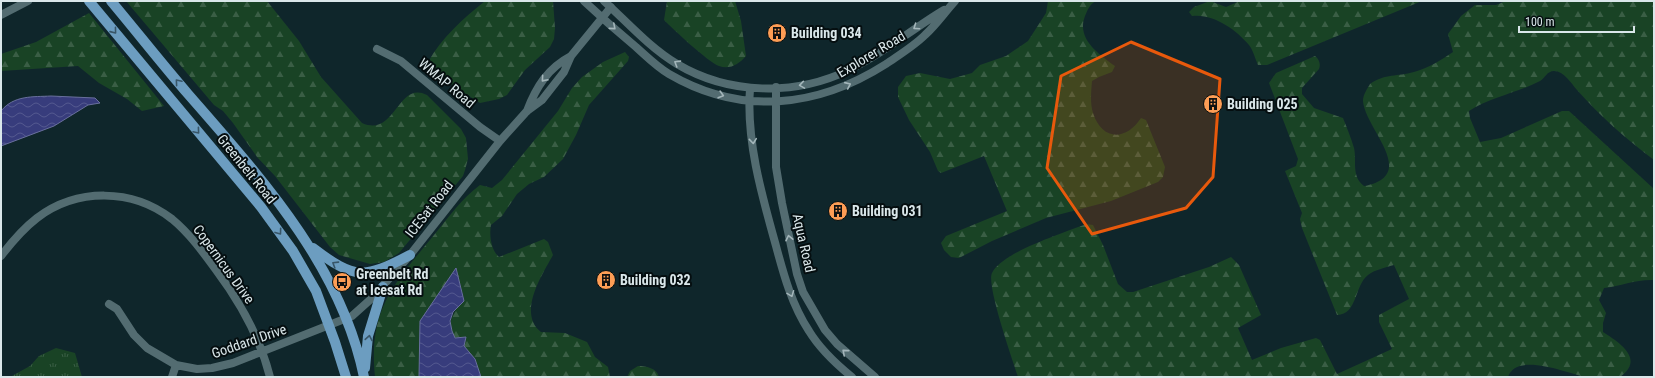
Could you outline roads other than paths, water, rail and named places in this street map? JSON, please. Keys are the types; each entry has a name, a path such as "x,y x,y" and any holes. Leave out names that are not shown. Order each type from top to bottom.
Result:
{"main road":[{"name":"Greenbelt Road","path":"89,1 261,207 294,251 316,291 346,377"},
{"name":"Greenbelt Road","path":"111,1 240,154 308,244 328,279 347,318 364,377"},
{"path":"308,244 336,266 363,273 386,268 410,254"},
{"path":"364,377 368,336 383,287"}],"street":[{"path":"1,15 28,1"},
{"name":"Explorer Road","path":"584,1 667,73 705,91 750,101 804,99 857,81 896,57 924,36 952,4"},
{"name":"Explorer Road","path":"604,1 662,53 677,64 709,79 750,88 810,83 850,70 869,60 917,26 952,4"},
{"name":"ICESat Road","path":"347,318 364,307 383,287 500,141 527,111 547,94 564,72 571,56 601,17 611,7"},
{"name":"WMAP Road","path":"377,49 401,61 462,112 500,141"},
{"name":"ICESat Road","path":"527,111 537,87 548,74 571,56"},
{"name":"Aqua Road","path":"776,87 776,167 797,274 803,292 825,330 837,344 875,377"},
{"name":"Aqua Road","path":"750,88 755,155 766,210 789,291 808,331 821,347 852,377"},
{"name":"Copernicus Drive","path":"1,256 35,219 63,204 78,198 102,196 118,196 135,199 163,213 193,240 239,304 263,352 270,377"},
{"name":"Goddard Drive","path":"109,304 117,309 134,335 147,348 176,365 189,368 212,368 233,363 347,318"},
{"path":"172,377 176,365"}],"water":[{"path":"51,96 95,98 100,103 88,105 54,126 1,146 1,111 6,106 18,99"},
{"path":"456,268 464,301 453,312 450,321 452,331 455,338 466,337 464,346 475,359 481,377 419,377 420,321"}],"place":[{"name":"Building 034","path":"777,33"},
{"name":"Building 025","path":"1213,104"},
{"name":"Building 031","path":"838,211"},
{"name":"Building 032","path":"606,280"},
{"name":"Greenbelt Rd at Icesat Rd","path":"342,282"}]}
